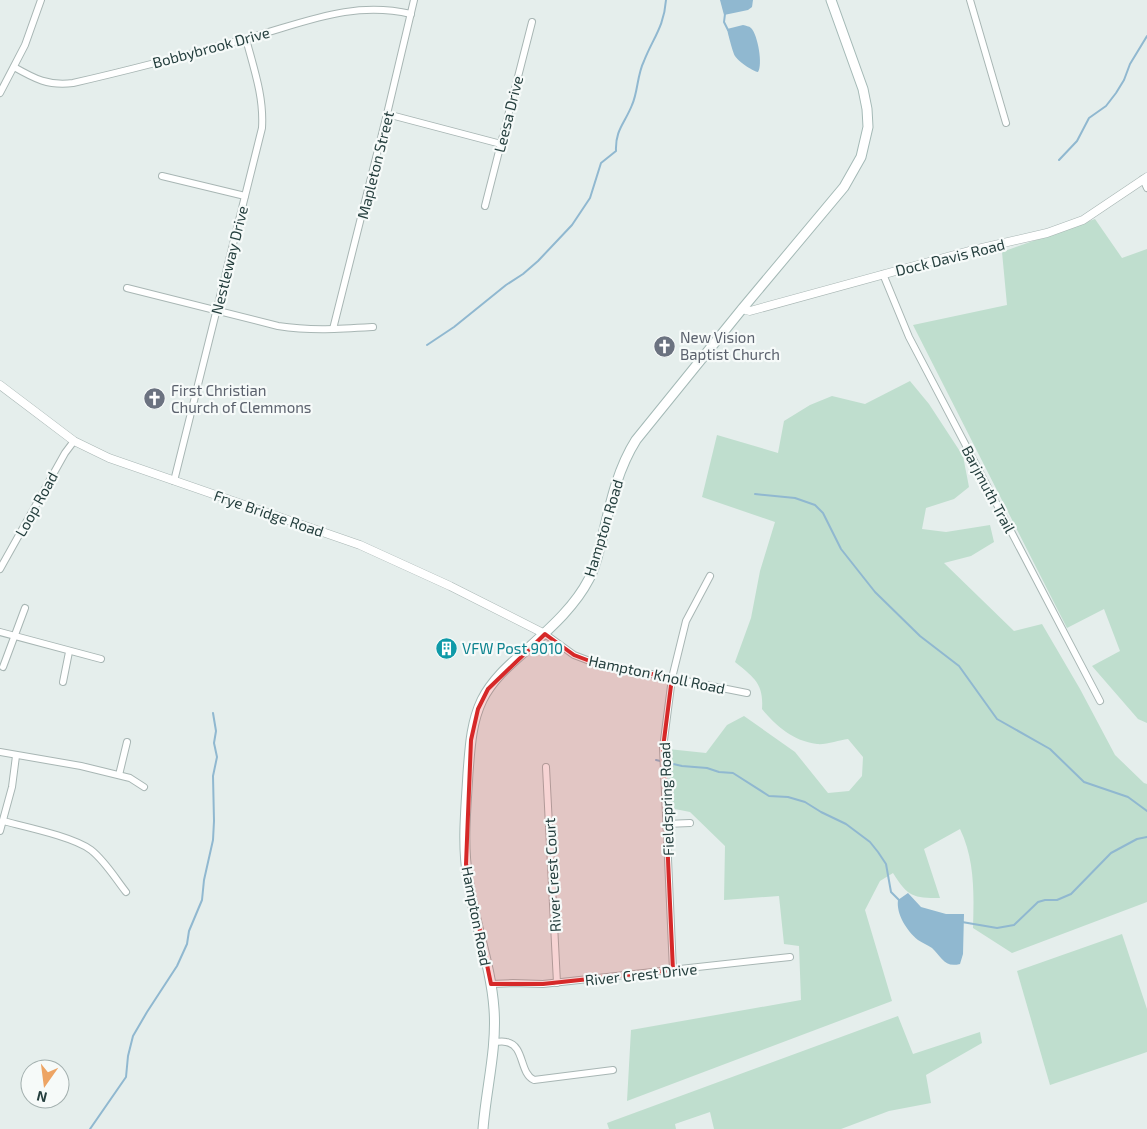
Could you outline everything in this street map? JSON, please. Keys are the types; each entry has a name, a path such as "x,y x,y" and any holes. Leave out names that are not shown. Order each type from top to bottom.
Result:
{"main road":[{"name":"Hampton Road","path":"483,1129 494,1042 494,1012 491,984 469,886 465,855 466,804 472,730 482,699 495,680 571,606 591,576 616,483 629,450 742,309 844,187 858,164 866,143 868,127 867,108 863,89 831,0"}],"street":[{"path":"0,93 30,33 41,0"},
{"name":"Mapleton Street","path":"333,329 388,114 414,0"},
{"path":"970,0 1006,123"},
{"name":"Bobbybrook Drive","path":"14,67 46,83 73,83 246,39 311,19 357,9 393,10 411,14"},
{"name":"Leesa Drive","path":"485,206 532,22"},
{"name":"Nestleway Drive","path":"174,481 259,143 263,116 260,87 246,39"},
{"path":"388,114 501,144"},
{"path":"162,176 245,196"},
{"path":"1145,178 1147,188"},
{"name":"Dock Davis Road","path":"742,309 750,312 969,251 1047,233 1082,220 1145,178"},
{"name":"Barjmuth Trail","path":"883,274 909,337 1100,701"},
{"path":"127,288 278,326 313,330 373,327"},
{"name":"Frye Bridge Road","path":"0,385 74,441 109,458 360,544 544,634"},
{"name":"Loop Road","path":"0,569 65,453 74,441"},
{"name":"Fieldspring Road","path":"673,970 663,748 672,678 686,621 710,576"},
{"path":"3,667 25,608"},
{"path":"0,632 69,652 101,659"},
{"name":"Hampton Knoll Road","path":"544,634 574,655 595,663 747,693"},
{"path":"63,682 69,652"},
{"path":"119,775 127,742"},
{"path":"0,752 72,764 119,775 130,778 144,787"},
{"path":"0,831 12,787 16,756"},
{"name":"River Crest Court","path":"546,767 556,983"},
{"path":"3,821 68,839 84,846 96,855 126,892"},
{"path":"666,824 690,823"},
{"name":"River Crest Drive","path":"491,984 556,983 790,957"},
{"path":"494,1042 507,1042 514,1046 520,1055 527,1075 534,1080 613,1070"}],"highlighted area":[{"path":"545,634 574,655 595,663 672,678 663,748 673,970 543,984 491,984 466,864 471,740 478,709 488,689"}],"green space":[{"path":"1095,219 1122,258 1147,249 1147,723 1138,719 1092,666 1120,651 1104,609 1067,628 913,325 1007,305 1002,252"},
{"path":"910,381 929,404 963,456 969,487 954,499 926,508 922,529 946,532 990,525 994,542 971,556 944,563 1014,631 1042,624 1080,689 1115,755 1147,784 1147,902 1012,953 973,928 971,865 960,829 924,849 940,898 912,894 903,887 893,873 880,881 865,910 892,1001 627,1101 631,1030 801,1000 799,946 784,944 779,896 724,900 725,846 690,812 670,808 668,749 706,753 727,725 744,716 795,752 828,793 849,791 862,776 863,757 848,739 817,744 800,740 779,727 762,709 761,693 756,681 735,662 751,618 760,571 775,522 702,497 717,435 778,453 784,421 810,405 832,396 865,404"},
{"path":"1122,934 1147,1009 1147,1052 1050,1085 1017,971"},
{"path":"898,1016 913,1054 980,1032 982,1043 926,1075 931,1103 889,1111 841,1129 714,1129 710,1112 675,1124 676,1129 609,1129 607,1123"}],"water":[{"path":"720,0 753,0 752,7 748,10 724,15"},
{"path":"743,25 751,28 758,43 760,63 758,72 742,63 733,51 727,29"},
{"path":"908,893 921,907 946,914 964,914 963,954 960,964 955,965 944,961 932,948 918,940 906,927 899,911 898,900"}],"waterway":[{"path":"427,345 454,327 506,285 523,274 572,225 590,198 601,163 616,151 617,137 634,100 640,72 647,53 661,25 666,0"},
{"path":"725,14 724,22 728,30"},
{"path":"1059,160 1077,141 1089,118 1106,106 1116,93 1124,80 1130,64 1147,36"},
{"path":"755,494 795,498 815,505 823,513 841,549 875,592 920,636 959,666 997,719 1050,749 1084,782 1128,797 1147,811"},
{"path":"90,1129 126,1077 128,1056 133,1036 177,966 187,944 189,931 202,900 204,880 213,840 213,776 217,757 214,743 216,731 213,713"},
{"path":"656,760 682,766 733,773 769,796 788,797 805,802 846,824 870,842 878,852 886,864 891,892 899,900"},
{"path":"962,922 997,928 1014,925 1038,902 1057,900 1071,894 1111,853 1137,839 1147,837"}],"place":[{"name":"New Vision Baptist Church","path":"664,346"},
{"name":"First Christian Church of Clemmons","path":"155,399"},
{"name":"VFW Post 9010","path":"446,648"}]}
